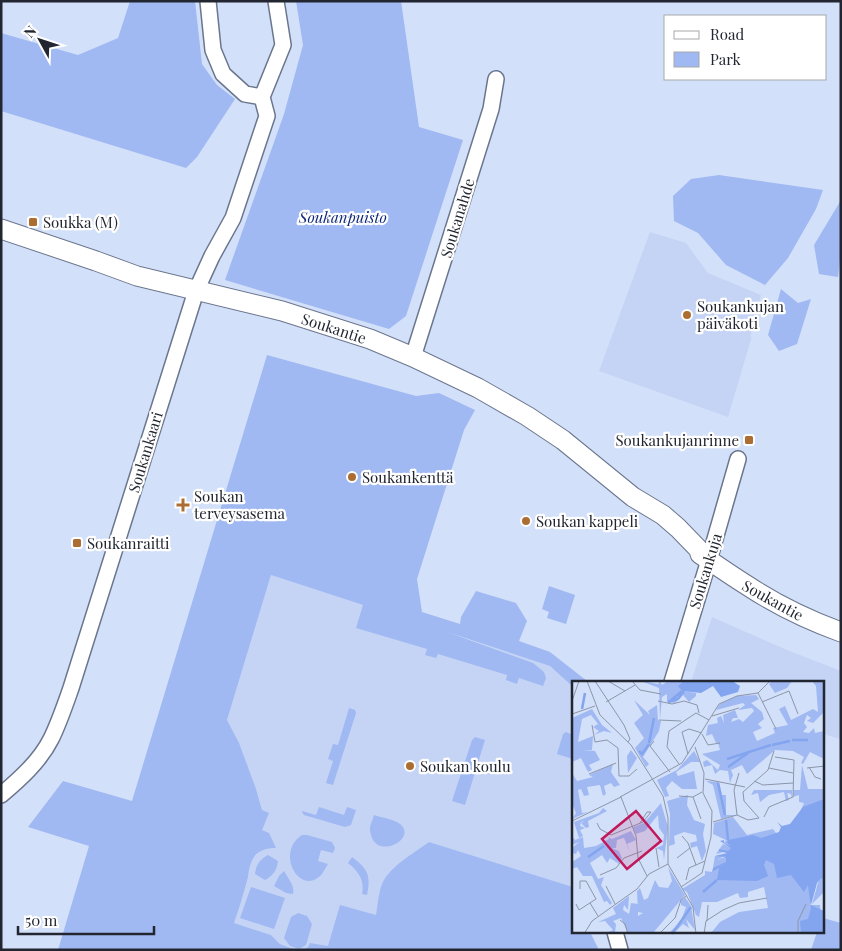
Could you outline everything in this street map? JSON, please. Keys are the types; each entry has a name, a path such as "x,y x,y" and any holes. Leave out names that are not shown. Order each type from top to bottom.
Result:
{"street":[{"path":"208,1 213,50 222,74 245,94 262,97"},
{"name":"Soukankaari","path":"1,794 17,781 38,758 50,740 71,688 196,291 212,256 233,218 267,116 262,97 282,46 276,1"},
{"name":"Soukanahde","path":"413,357 491,110 496,79"},
{"name":"Soukantie","path":"1,229 137,276 282,311 370,339 478,388 527,416 563,440 633,497 664,515 709,560 748,587 809,620 841,632"},
{"name":"Soukankuja","path":"672,681 738,459"},
{"path":"616,934 620,950"}],"shaded area":[{"name":"Soukankujan päiväkoti","path":"650,232 686,243 708,273 761,295 750,338 752,336 728,417 599,371"},
{"name":"Soukan koulu","path":"271,575 550,666 572,686 572,887 429,842 383,883 379,893 377,915 328,946 296,950 280,944 271,935 234,923 252,860 260,851 267,848 276,848 262,830 262,810 256,789 227,720"},
{"path":"712,617 841,671 841,739 824,734 824,681 691,681"}],"green space":[{"path":"130,1 195,1 202,64 217,85 235,99 197,157 186,168 1,111 1,33 78,55 118,38"},
{"name":"Soukanpuisto","path":"296,1 401,1 419,127 463,140 406,316 389,329 225,280 284,114 303,45"},
{"path":"719,175 823,190 816,209 788,258 765,285 726,265 698,233 674,221 673,196 691,179"},
{"path":"841,200 841,250 838,277 819,274 814,245"},
{"path":"781,289 798,303 811,299 797,344 779,351 768,335"},
{"path":"267,355 416,396 439,393 475,410 464,430 417,579 422,612 460,624 461,617 476,591 516,603 527,621 519,641 550,652 587,681 572,681 572,686 550,666 447,632 533,663 544,672 546,678 543,686 519,678 517,684 506,680 507,675 438,654 436,658 425,655 427,649 356,628 363,605 271,575 227,720 239,743 262,810 269,813 262,830 269,833 276,848 263,850 254,857 249,868 248,879 234,923 271,935 280,944 296,950 58,950 89,846 28,827 63,781 132,801"},
{"path":"549,586 575,595 566,624 547,618 549,612 542,609"},
{"path":"349,708 355,710 356,713 333,785 326,783 333,761 328,759 333,744 338,745"},
{"path":"566,732 572,735 572,759 557,754 563,734"},
{"path":"475,737 485,740 465,805 452,801 472,740"},
{"path":"319,807 344,815 347,807 356,810 351,825 345,827 304,815 302,812 316,815"},
{"path":"374,815 400,824 404,830 404,836 400,841 388,846 381,846 375,842 370,829"},
{"path":"302,835 332,842 335,848 333,853 321,850 318,861 328,864 322,874 314,880 306,881 299,877 290,862 290,852 294,843"},
{"path":"429,842 572,887 572,934 591,934 599,950 303,950 310,943 328,946 340,905 376,915 382,884 390,872"},
{"path":"268,855 278,861 274,872 265,880 255,874 259,863"},
{"path":"352,857 362,865 367,873 369,882 367,895 362,894 362,880 355,869 348,863"},
{"path":"284,871 292,885 293,894 286,893 274,886"},
{"path":"251,887 285,898 274,929 240,918"},
{"path":"298,913 307,916 312,924 306,945 299,949 290,946 284,938 291,917"},
{"path":"824,918 841,923 841,950 811,950 816,934 824,934"}],"place":[{"name":"Soukka (M)","path":"33,222"},
{"name":"Soukankujan päiväkoti","path":"687,315"},
{"name":"Soukankujanrinne","path":"749,440"},
{"name":"Soukankenttä","path":"352,477"},
{"name":"Soukan terveysasema","path":"183,505"},
{"name":"Soukan kappeli","path":"526,521"},
{"name":"Soukanraitti","path":"77,543"},
{"name":"Soukan koulu","path":"410,766"}]}
